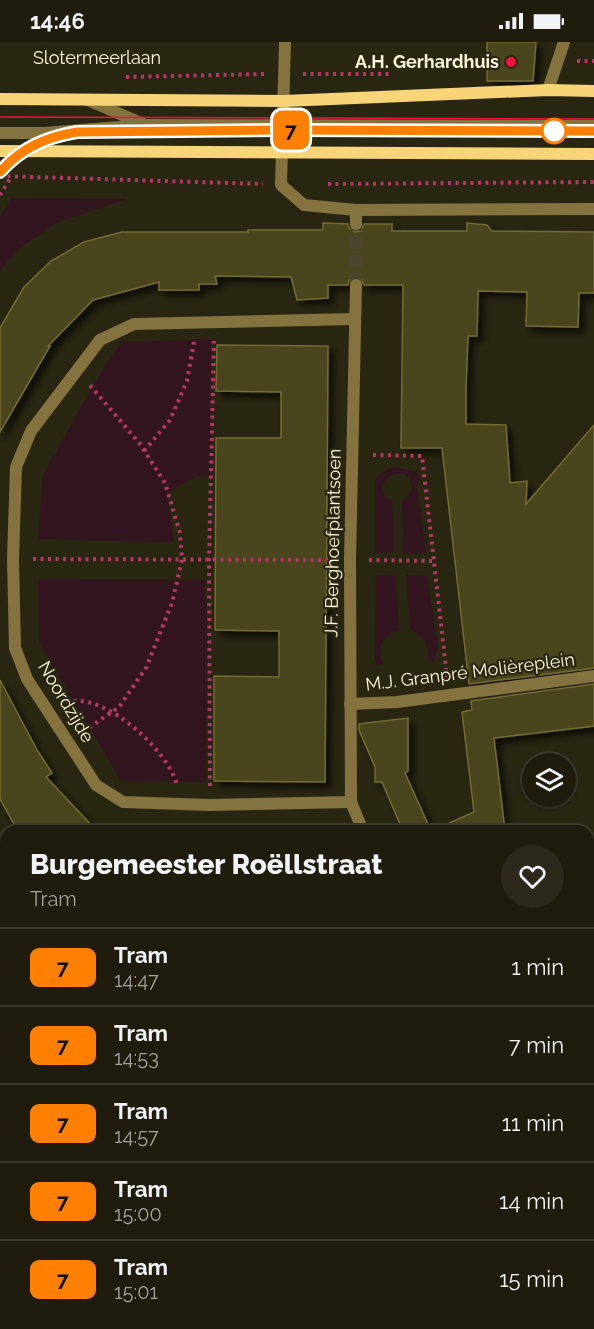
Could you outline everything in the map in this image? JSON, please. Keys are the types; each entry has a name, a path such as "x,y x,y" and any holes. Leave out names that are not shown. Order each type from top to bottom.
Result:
{"main road":[{"path":"0,99 284,101 548,90 594,91"},
{"path":"0,151 594,154"}],"street":[{"path":"285,42 281,185 304,205 356,210 594,209"},
{"path":"548,90 564,42"},
{"path":"88,100 144,125"},
{"path":"0,133 45,133 144,125 594,126"},
{"path":"356,210 356,224"},
{"name":"J.F. Berghoefplantsoen","path":"351,802 350,560 356,285"},
{"name":"Noordzijde","path":"351,802 210,805 123,802 96,785 27,679 15,648 13,559 16,467 32,431 99,340 134,324 355,319"},
{"name":"M.J. Granpré Molièreplein","path":"350,704 397,702 594,676"},
{"path":"351,802 361,825"}],"path":[{"name":"Slotermeerlaan","path":"126,77 399,74"},
{"path":"0,195 11,177"},
{"path":"210,805 209,560 214,322"},
{"path":"144,451 170,420 187,381 193,351 195,323"},
{"path":"68,742 118,707 146,668 172,603 182,560 180,533 165,483 144,451 77,370"},
{"path":"352,454 422,456 449,695"},
{"path":"13,559 434,561"},
{"path":"45,707 75,699 113,711 150,740 175,776 182,804"}],"shaded area":[{"path":"11,198 127,199 56,223 18,249 0,271 0,217"},
{"path":"211,339 211,477 195,477 167,493 174,542 38,539 43,475 105,365 121,342"},
{"path":"391,467 417,471 426,553 404,553 402,502 409,496 412,489 408,477 396,474 389,477 382,485 384,497 392,501 394,552 375,553 375,481 380,474"},
{"path":"376,575 395,576 399,630 393,632 382,642 380,652 383,663 377,666 375,659"},
{"path":"406,575 427,576 438,647 434,662 429,659 425,641 410,630"},
{"path":"38,579 205,580 208,631 206,782 121,781 39,643"}],"building":[{"name":"A.H. Gerhardhuis","path":"487,42 536,42 533,81 487,81"},
{"path":"323,223 348,224 349,229 355,232 361,231 364,224 392,224 392,231 467,231 467,223 487,225 492,231 594,232 594,293 579,293 578,327 526,326 527,292 478,291 477,336 468,336 466,424 506,425 510,483 527,481 526,504 594,425 594,668 469,684 442,448 401,448 403,285 364,285 361,278 356,277 349,280 348,285 328,285 328,298 297,300 291,277 215,276 217,284 199,284 199,290 159,290 159,282 93,300 48,346 50,346 0,432 0,328 24,287 51,261 84,242 122,232 323,230"},
{"path":"217,345 328,346 325,782 214,781 214,676 279,677 279,631 215,630 216,438 281,438 281,392 216,391"},
{"path":"0,680 37,750 52,773 46,777 91,825 15,825 0,799"},
{"path":"594,684 594,726 494,738 504,825 445,825 474,812 462,712 472,710 471,701"},
{"path":"408,718 408,771 405,773 428,825 400,825 382,782 375,782 375,767 359,730 359,724"}],"tunnel":[{"path":"356,224 356,285"}],"tram line":[{"path":"0,117 594,119"},
{"path":"0,172 25,150 55,137 77,133 283,130 594,131"},
{"name":"7","path":"0,172 31,146 43,140 77,132 594,131"}],"place":[{"name":"A.H. Gerhardhuis","path":"511,62"}]}
